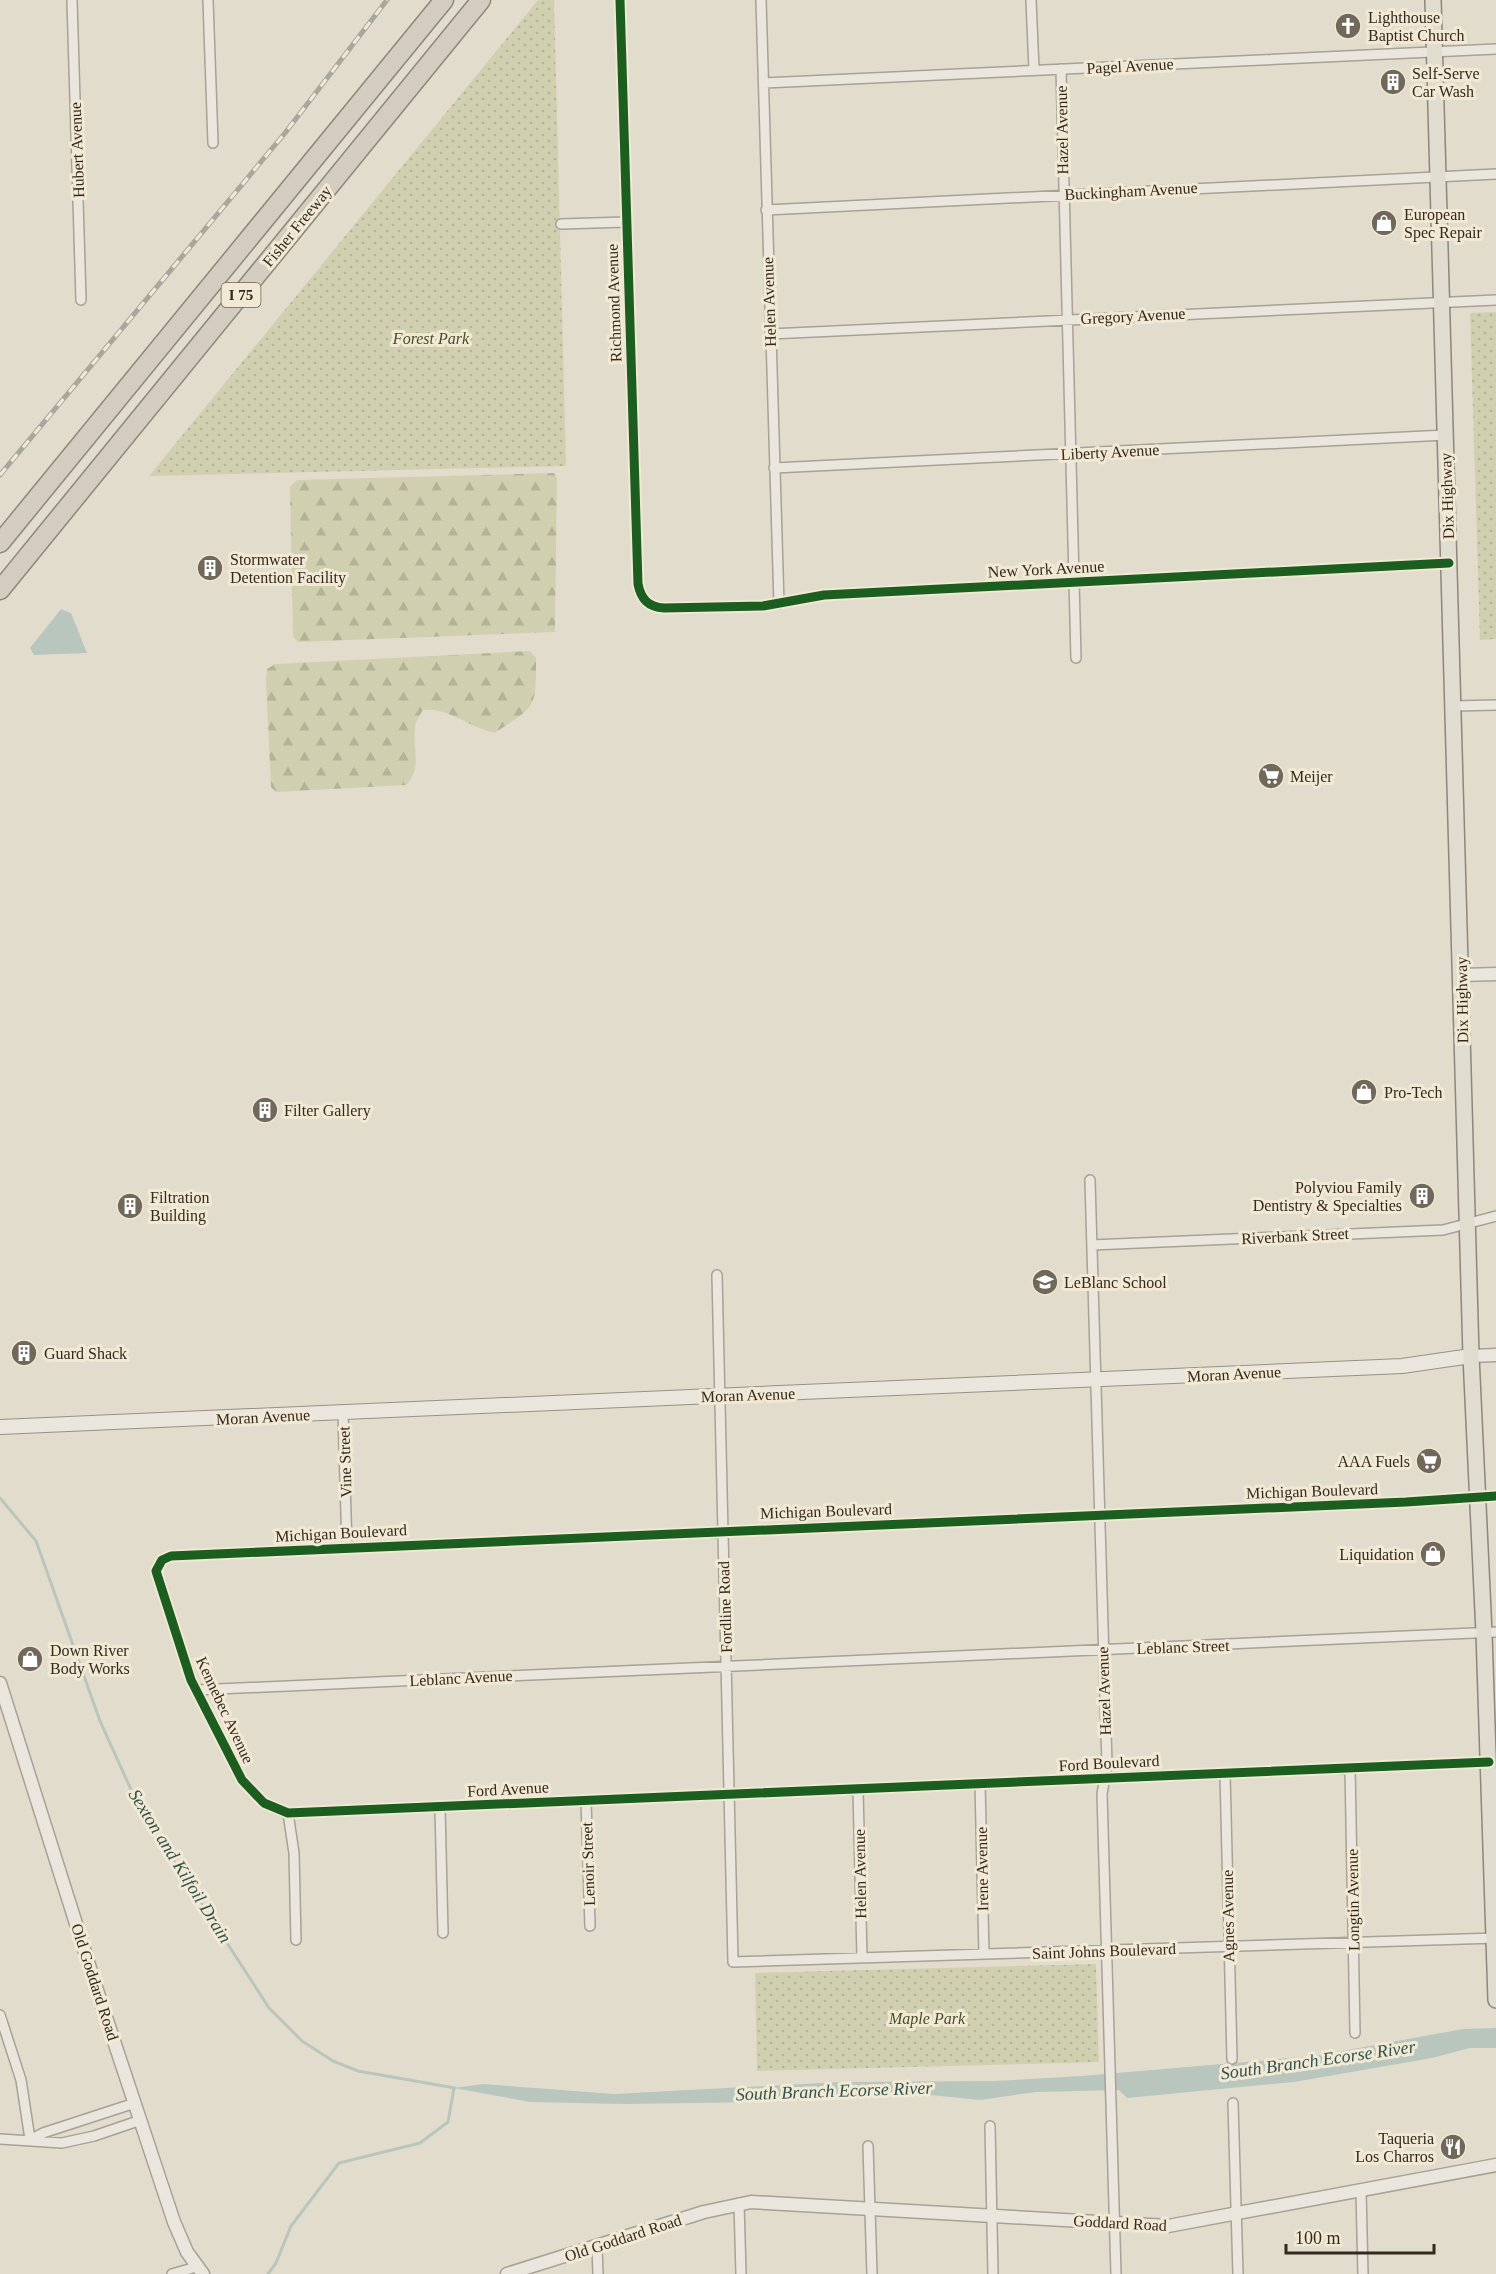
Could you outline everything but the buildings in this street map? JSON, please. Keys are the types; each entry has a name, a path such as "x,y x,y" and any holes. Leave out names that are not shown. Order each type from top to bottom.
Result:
{"highway":[{"name":"Fisher Freeway","path":"0,543 444,0"},
{"name":"Fisher Freeway","path":"0,590 481,0"}],"main road":[{"name":"Dix Highway","path":"1433,0 1471,1356 1478,1498 1490,1633 1489,1762 1493,1793 1496,2000"},
{"name":"Moran Avenue","path":"0,1427 1408,1366 1471,1356"}],"street":[{"name":"Hubert Avenue","path":"72,0 81,300"},
{"path":"208,0 213,143"},
{"name":"Richmond Avenue","path":"620,0 638,584 639,593 646,602"},
{"name":"Helen Avenue","path":"761,0 779,604"},
{"name":"Hazel Avenue","path":"1031,0 1034,70"},
{"name":"Pagel Avenue","path":"764,83 1496,49"},
{"name":"Hazel Avenue","path":"1061,69 1076,658"},
{"name":"Buckingham Avenue","path":"766,210 1496,174"},
{"path":"561,224 626,222"},
{"name":"Gregory Avenue","path":"770,334 1496,300"},
{"name":"Liberty Avenue","path":"774,468 1446,435"},
{"name":"New York Avenue","path":"646,602 664,608 779,604 824,595 1449,563"},
{"path":"1454,706 1496,705"},
{"path":"1461,975 1496,974"},
{"name":"Hazel Avenue","path":"1090,1180 1107,1765 1102,1794 1116,2274"},
{"name":"Riverbank Street","path":"1092,1245 1443,1230 1496,1216"},
{"name":"Fordline Road","path":"717,1275 732,1940"},
{"name":"Moran Avenue","path":"1471,1356 1496,1355"},
{"name":"Vine Street","path":"343,1413 347,1548"},
{"name":"Michigan Boulevard","path":"159,1562 171,1556 1496,1496"},
{"name":"Kennebec Avenue","path":"159,1562 157,1576 196,1690 247,1787 264,1803 288,1813"},
{"name":"Leblanc Street","path":"727,1666 1490,1633"},
{"name":"Leblanc Avenue","path":"196,1690 727,1666"},
{"name":"Old Goddard Road","path":"0,1683 174,2222 199,2271"},
{"name":"Ford Boulevard","path":"730,1794 1489,1762"},
{"name":"Longtin Avenue","path":"1350,1768 1355,2033"},
{"name":"Agnes Avenue","path":"1225,1773 1232,2059"},
{"name":"Irene Avenue","path":"980,1784 984,1954"},
{"name":"Helen Avenue","path":"858,1789 862,1958"},
{"name":"Ford Avenue","path":"288,1813 730,1794"},
{"name":"Lenoir Street","path":"586,1801 590,1926"},
{"path":"440,1808 443,1934"},
{"path":"288,1813 294,1853 296,1940"},
{"name":"Saint Johns Boulevard","path":"732,1940 734,1962 1495,1938"},
{"path":"0,2015 21,2080 31,2139"},
{"path":"31,2139 135,2103"},
{"path":"1233,2103 1238,2274"},
{"path":"88,2119 94,2136"},
{"path":"0,2139 31,2139 62,2143 94,2136 141,2120"},
{"path":"990,2126 993,2274"},
{"path":"868,2146 872,2274"},
{"name":"Goddard Road","path":"739,2203 1168,2226 1496,2165"},
{"path":"1361,2191 1363,2274"},
{"path":"739,2203 741,2274"},
{"name":"Old Goddard Road","path":"507,2274 739,2203"},
{"path":"597,2246 598,2274"},
{"path":"172,2274 199,2271"}],"green space":[{"name":"Forest Park","path":"538,0 554,0 566,466 149,476"},
{"path":"1496,312 1496,639 1480,640 1470,313"},
{"path":"554,473 557,478 555,632 298,642 293,637 290,487 297,480"},
{"path":"530,651 536,658 534,697 531,704 519,717 494,733 441,711 423,710 415,726 416,765 406,785 276,792 271,787 266,682 267,669 275,664"},
{"name":"Maple Park","path":"1096,1964 1099,2062 757,2071 755,1973"}],"water":[{"path":"61,609 71,613 87,653 34,655 30,648"},
{"path":"1496,2028 1496,2048 1470,2048 1432,2058 1294,2082 1127,2098 1119,2090 1036,2092 980,2100 920,2094 761,2102 625,2104 530,2102 454,2088 483,2084 614,2094 840,2082 995,2081 1082,2076 1315,2056 1463,2029"}],"waterway":[{"name":"Sexton and Kilfoil Drain","path":"0,1498 36,1541 100,1721 138,1805 269,2008 302,2041 333,2061 358,2071 455,2088"},
{"name":"South Branch Ecorse River","path":"268,2274 276,2263 291,2226 339,2163 420,2143 448,2122 454,2088"}],"railway":[{"path":"0,475 285,133 387,0"}],"cycle path":[{"path":"620,0 638,584 643,598 650,604 664,608 763,606 824,595 1449,563"},
{"path":"1489,1762 288,1813 264,1803 242,1780 191,1680 156,1571 162,1560 171,1556 1406,1502 1496,1496"}],"place":[{"name":"Lighthouse Baptist Church","path":"1348,26"},
{"name":"Self-Serve Car Wash","path":"1393,82"},
{"name":"European Spec Repair","path":"1384,223"},
{"name":"Stormwater Detention Facility","path":"210,568"},
{"name":"Meijer","path":"1271,776"},
{"name":"Pro-Tech","path":"1364,1092"},
{"name":"Filter Gallery","path":"265,1110"},
{"name":"Polyviou Family Dentistry & Specialties","path":"1422,1196"},
{"name":"Filtration Building","path":"130,1206"},
{"name":"LeBlanc School","path":"1045,1282"},
{"name":"Guard Shack","path":"24,1353"},
{"name":"AAA Fuels","path":"1429,1461"},
{"name":"Liquidation","path":"1433,1554"},
{"name":"Down River Body Works","path":"30,1659"},
{"name":"Taqueria Los Charros","path":"1453,2147"}]}
